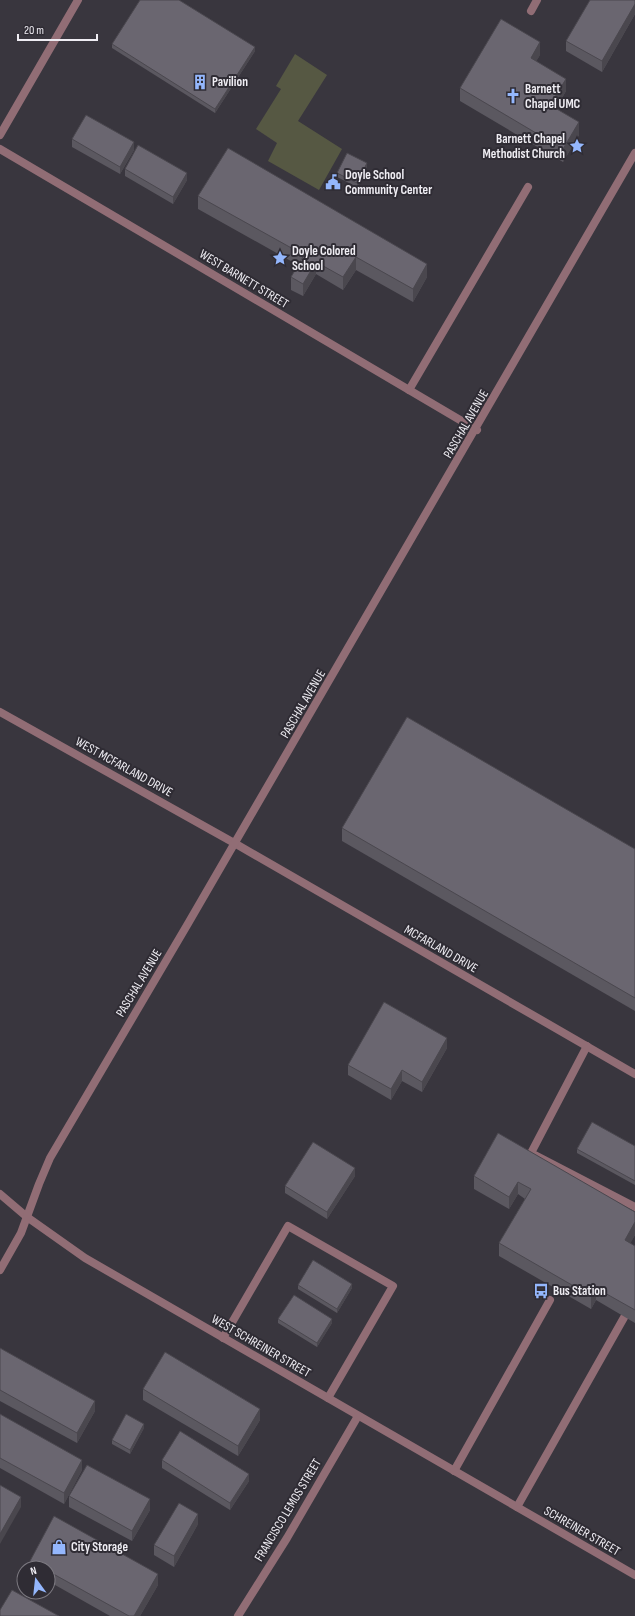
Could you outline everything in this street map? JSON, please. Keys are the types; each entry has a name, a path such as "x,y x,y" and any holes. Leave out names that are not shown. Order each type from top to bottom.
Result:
{"street":[{"path":"0,135 78,0"},
{"path":"531,12 537,0"},
{"name":"WEST BARNETT STREET","path":"0,149 477,430"},
{"name":"PASCHAL AVENUE","path":"0,1270 21,1233 50,1158 236,844 477,430 635,153"},
{"path":"409,390 528,187"},
{"name":"WEST MCFARLAND DRIVE","path":"0,712 236,844"},
{"name":"MCFARLAND DRIVE","path":"236,844 635,1074"},
{"path":"586,1046 530,1152 635,1207"},
{"name":"WEST SCHREINER STREET","path":"0,1194 27,1217 85,1258 517,1507"},
{"path":"223,1338 288,1226 380,1278 393,1286 328,1398"},
{"path":"517,1507 635,1298"},
{"path":"454,1471 550,1300"},
{"name":"FRANCISCO LEMOS STREET","path":"238,1616 287,1538 358,1416"},
{"name":"SCHREINER STREET","path":"517,1507 635,1575"}],"green space":[{"path":"295,54 327,75 298,121 342,149 319,190 268,161 277,143 256,129 281,89 276,86"}],"building":[{"name":"Pavilion","path":"140,0 179,0 255,47 215,109 112,44"},
{"path":"590,0 635,0 635,4 602,61 566,41"},
{"name":"Barnett Chapel UMC","path":"501,19 540,42 531,58 566,79 550,105 579,122 563,149 460,88"},
{"path":"86,115 134,142 120,167 72,139"},
{"path":"138,145 187,173 173,197 125,169"},
{"path":"228,148 427,264 413,289 356,257 343,277 316,262 303,284 291,277 304,255 198,196"},
{"path":"347,153 367,163 357,183 337,173"},
{"path":"407,717 635,849 635,998 342,828"},
{"path":"384,1002 447,1038 422,1082 402,1070 391,1089 348,1065"},
{"path":"592,1122 635,1146 635,1181 577,1149"},
{"path":"498,1133 635,1212 635,1222 625,1240 635,1246 635,1310 596,1288 591,1296 499,1243 531,1189 518,1182 509,1197 474,1176"},
{"path":"313,1142 355,1168 327,1212 285,1186"},
{"path":"313,1260 352,1284 337,1309 298,1285"},
{"path":"294,1295 332,1319 317,1343 278,1319"},
{"path":"0,1348 95,1401 77,1433 0,1390"},
{"path":"165,1352 260,1409 238,1446 143,1389"},
{"path":"0,1414 82,1460 64,1493 0,1458"},
{"path":"126,1414 144,1424 130,1450 112,1440"},
{"path":"180,1431 249,1474 230,1503 162,1460"},
{"path":"87,1465 150,1499 132,1531 69,1496"},
{"path":"0,1485 21,1497 0,1534"},
{"path":"179,1503 198,1514 174,1556 154,1545"},
{"path":"54,1516 158,1574 134,1616 129,1616 56,1575 56,1560 31,1560"},
{"path":"12,1590 16,1592 16,1600 30,1600 59,1616 0,1616 0,1610"}],"place":[{"name":"Pavilion","path":"200,82"},
{"name":"Barnett Chapel UMC","path":"513,96"},
{"name":"Barnett Chapel Methodist Church","path":"577,146"},
{"name":"Doyle School Community Center","path":"333,182"},
{"name":"Doyle Colored School","path":"280,258"},
{"name":"Bus Station","path":"541,1291"},
{"name":"City Storage","path":"59,1547"}]}
